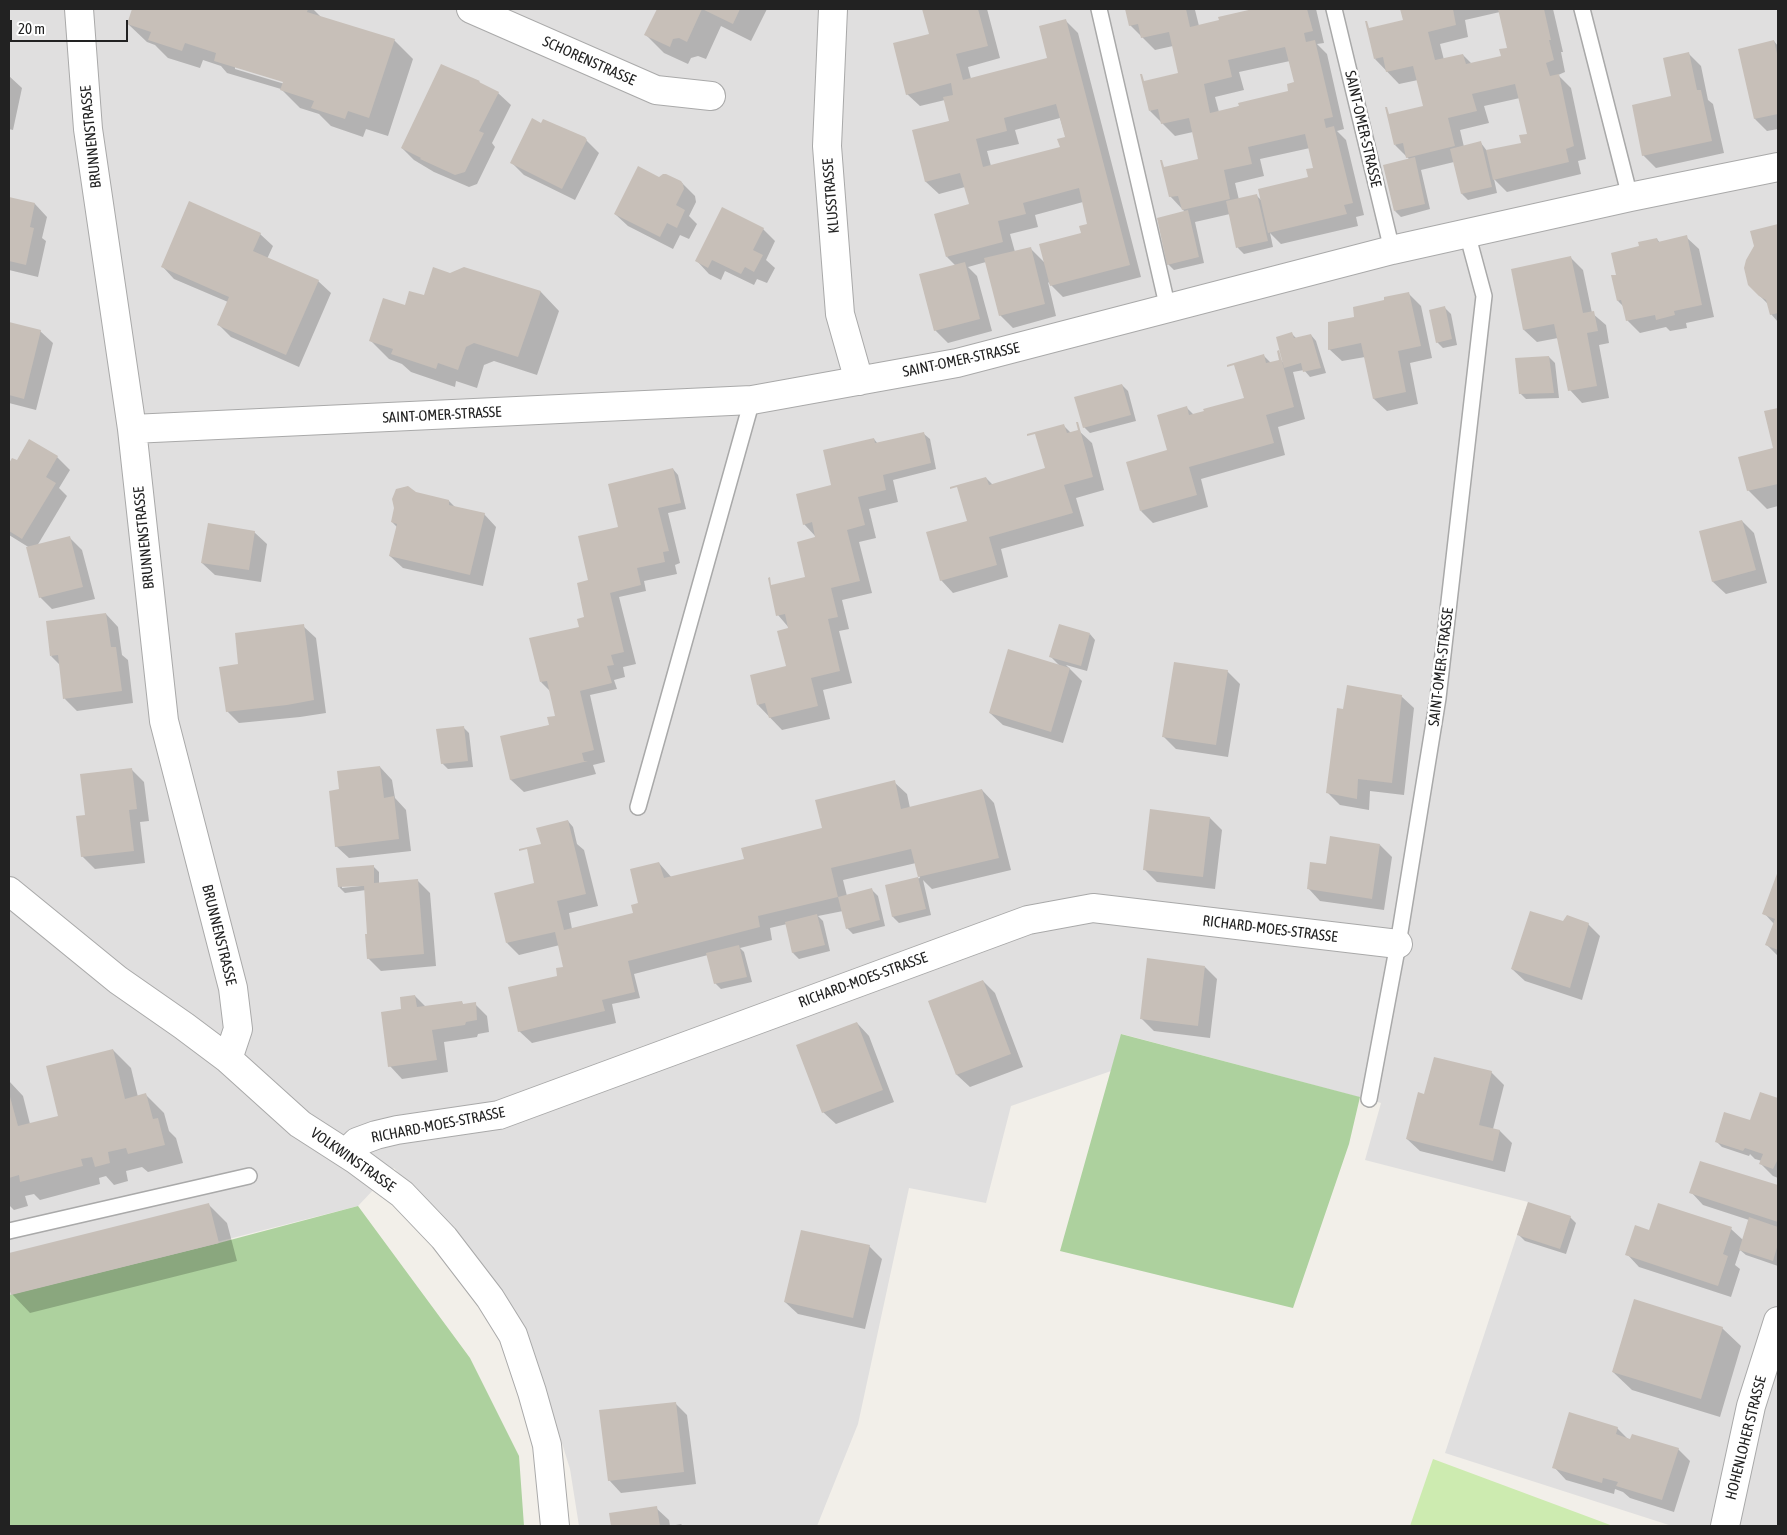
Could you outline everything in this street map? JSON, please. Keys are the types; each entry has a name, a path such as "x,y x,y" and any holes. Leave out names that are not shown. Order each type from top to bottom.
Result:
{"street":[{"name":"BRUNNENSTRASSE","path":"80,9 88,129 132,429 164,720 233,988 238,1029 228,1059"},
{"name":"SCHORENSTRASSE","path":"471,9 656,90 710,96"},
{"name":"KLUSSTRASSE","path":"833,9 827,146 840,314 859,381"},
{"name":"SAINT-OMER-STRASSE","path":"132,429 752,400 957,363 1392,250 1630,197 1778,167"},
{"name":"VOLKWINSTRASSE","path":"9,891 118,980 228,1059 300,1124 346,1153 402,1194 444,1238 490,1298 513,1336 547,1445 555,1526"},
{"name":"RICHARD-MOES-STRASSE","path":"346,1153 357,1142 376,1135 397,1130 499,1115 1028,920 1093,908 1398,944"},
{"name":"HOHENLOHER STRASSE","path":"1725,1526 1752,1406 1778,1321"}],"lane":[{"path":"1099,9 1168,309"},
{"name":"SAINT-OMER-STRASSE","path":"1334,9 1392,250"},
{"path":"1582,9 1630,197"},
{"name":"SAINT-OMER-STRASSE","path":"1369,1099 1398,944 1438,698 1484,296 1467,233"},
{"path":"638,808 752,400"},
{"path":"9,1232 249,1176"}],"shaded area":[{"path":"9,9 1778,9 1778,1526 1672,1526 1445,1453 1528,1202 1365,1160 1381,1103 1122,1034 1111,1071 1011,1106 986,1203 909,1188 858,1424 817,1526 579,1526 570,1469 538,1366 486,1273 394,1168 358,1206 9,1295"}],"green space":[{"path":"1121,1034 1360,1097 1349,1144 1293,1308 1060,1251"},
{"path":"358,1206 470,1358 519,1456 524,1526 9,1526 9,1295 219,1243"},
{"path":"1433,1459 1613,1526 1410,1526"}],"building":[{"path":"132,9 308,9 307,12 395,39 369,118 348,111 345,119 311,108 314,101 280,90 283,82 214,61 216,53 185,43 182,51 148,40 151,32 127,24"},
{"path":"657,9 702,9 687,42 679,38 673,39 670,47 644,35"},
{"path":"702,9 740,9 733,24"},
{"path":"922,9 978,9 988,46 956,54 963,80 1047,58 1039,26 1066,19 1130,265 1050,286 1039,244 1081,233 1079,226 1087,224 1079,188 1023,203 1026,214 998,221 1003,242 946,257 934,214 969,204 960,173 925,182 912,130 949,121 943,97 953,95 951,83 906,95 893,43 929,34","holes":["1056,104 1065,137 1057,139 1060,147 983,167 976,139 1007,131 1004,118"]},
{"path":"1125,9 1186,9 1190,27 1219,20 1218,17 1253,9 1307,9 1313,31 1304,33 1306,42 1315,40 1333,117 1324,119 1326,128 1334,126 1353,203 1344,205 1347,214 1268,233 1258,189 1308,177 1306,169 1313,168 1305,134 1248,147 1252,164 1224,170 1230,199 1182,210 1178,196 1169,197 1160,160 1162,160 1164,167 1198,159 1189,118 1161,124 1158,109 1149,111 1140,74 1142,74 1144,81 1178,73 1169,32 1141,38 1138,24 1129,26","holes":["1285,47 1294,82 1287,84 1288,91 1238,103 1239,106 1210,113 1204,84 1232,77 1228,60"]},
{"path":"1400,9 1453,9 1456,25 1428,32 1435,60 1463,54 1466,64 1501,56 1499,49 1507,48 1498,9 1544,9 1554,60 1546,63 1550,76 1559,74 1574,146 1566,149 1569,162 1493,180 1486,150 1521,143 1519,135 1527,134 1515,84 1472,94 1477,111 1448,118 1455,146 1406,158 1403,143 1394,145 1385,107 1387,107 1389,114 1423,106 1413,66 1386,72 1383,57 1374,59 1365,21 1367,21 1369,28 1403,20"},
{"path":"1774,40 1778,58 1778,114 1754,119 1738,49"},
{"path":"1689,52 1697,90 1701,90 1712,141 1642,156 1632,105 1671,96 1663,58"},
{"path":"441,64 480,81 499,92 479,131 484,133 465,172 455,175 401,148"},
{"path":"532,118 541,123 543,119 585,137 587,140 562,189 510,163"},
{"path":"1481,141 1492,187 1461,194 1450,149"},
{"path":"1415,157 1425,204 1394,211 1383,165"},
{"path":"638,166 659,177 666,174 681,181 683,184 684,189 676,205 685,210 677,228 667,223 660,237 614,214"},
{"path":"1257,194 1268,241 1236,248 1226,201"},
{"path":"9,197 35,203 30,227 34,228 26,265 9,261"},
{"path":"189,201 261,233 253,251 319,280 286,355 217,325 229,297 161,267"},
{"path":"722,207 764,228 753,250 763,255 754,272 745,267 741,274 712,260 708,268 695,261"},
{"path":"1188,210 1199,257 1167,265 1157,218"},
{"path":"1778,224 1778,313 1770,315 1766,300 1748,285 1744,268 1754,246 1750,231"},
{"path":"1687,235 1702,305 1674,311 1675,315 1656,320 1655,315 1626,321 1621,300 1617,301 1611,275 1616,275 1611,253 1639,246 1638,242 1657,238 1658,242"},
{"path":"1031,247 1045,304 999,316 984,258"},
{"path":"1571,256 1583,313 1594,311 1598,331 1587,333 1597,386 1568,391 1554,324 1523,330 1511,269"},
{"path":"965,262 980,319 934,331 919,274"},
{"path":"433,267 450,273 464,267 541,291 518,357 474,343 466,347 458,370 438,363 436,369 391,354 393,349 369,341 383,298 405,305 409,291 424,295"},
{"path":"1409,292 1421,346 1398,351 1406,392 1373,399 1361,343 1328,350 1328,322 1354,317 1353,307 1384,300 1384,297"},
{"path":"1445,306 1452,339 1436,343 1429,310"},
{"path":"9,322 41,330 24,399 9,395"},
{"path":"1292,332 1294,338 1311,334 1321,368 1303,372 1301,363 1284,368 1276,337"},
{"path":"1279,350 1294,407 1266,415 1274,443 1189,467 1197,495 1140,511 1126,462 1167,450 1157,415 1187,406 1189,415 1204,411 1203,409 1244,398 1234,365 1227,367 1227,365 1264,354 1266,363 1279,360 1277,351"},
{"path":"1549,356 1554,393 1519,394 1515,358"},
{"path":"1122,384 1131,415 1083,428 1074,397"},
{"path":"1778,408 1778,484 1747,491 1738,457 1773,448 1764,411"},
{"path":"1076,422 1078,422 1093,477 1064,485 1073,513 989,537 997,565 940,581 926,532 967,521 957,487 950,489 950,487 986,477 989,485 1045,468 1035,434 1027,436 1027,434 1064,424 1067,433 1078,430"},
{"path":"924,432 931,463 883,475 886,490 858,497 865,525 847,530 860,581 831,588 838,617 828,619 840,671 811,678 818,706 769,718 765,703 757,705 750,675 786,666 777,631 788,628 785,614 776,616 768,578 770,577 771,585 805,577 797,542 815,537 812,522 803,525 796,494 831,485 823,450 874,438 875,443"},
{"path":"29,439 58,456 46,477 56,483 22,539 9,531 9,463 12,458 17,460"},
{"path":"673,468 681,503 658,508 669,551 663,552 665,562 637,568 641,585 610,593 624,652 611,655 614,665 607,666 612,683 580,691 594,750 582,753 584,761 588,761 510,780 500,736 549,725 547,717 555,716 547,681 540,682 529,638 579,627 577,619 584,617 577,583 588,580 578,536 618,527 608,484"},
{"path":"408,486 416,492 449,500 449,505 485,513 470,575 389,556 397,524 391,522 394,508 392,499 396,489"},
{"path":"1742,520 1756,570 1712,582 1699,531"},
{"path":"208,523 255,531 249,570 201,563"},
{"path":"70,536 83,587 39,598 26,547"},
{"path":"106,613 111,647 116,647 122,691 63,699 58,655 50,656 46,621"},
{"path":"304,624 314,700 226,712 219,667 238,664 235,633"},
{"path":"1059,624 1090,633 1081,666 1049,657"},
{"path":"1008,649 1070,668 1051,732 989,713"},
{"path":"1174,662 1228,670 1216,745 1162,737"},
{"path":"1347,685 1402,695 1392,783 1358,779 1357,799 1326,793 1337,708 1343,709"},
{"path":"464,726 468,761 441,764 436,729"},
{"path":"380,766 384,798 394,796 399,839 335,847 329,791 339,789 337,771"},
{"path":"132,768 137,809 129,810 134,851 81,857 76,816 85,815 80,774"},
{"path":"895,780 901,809 982,789 999,858 918,877 911,849 831,868 838,897 758,916 760,927 628,961 635,992 602,1000 605,1011 518,1032 508,987 557,976 556,968 563,967 555,932 506,943 494,893 534,883 527,849 519,851 519,849 541,844 536,828 568,820 586,894 557,901 564,930 633,913 631,905 638,903 630,869 659,862 664,878 744,859 741,848 822,828 815,800"},
{"path":"1150,809 1210,817 1203,877 1143,870"},
{"path":"1330,836 1380,844 1372,899 1307,889 1310,862 1326,864"},
{"path":"374,865 374,883 418,879 424,954 367,959 364,886 338,887 336,868"},
{"path":"1778,871 1778,950 1765,945 1775,919 1762,914"},
{"path":"918,877 926,909 892,917 885,885"},
{"path":"872,888 880,920 846,929 838,897"},
{"path":"1530,911 1563,921 1567,915 1589,923 1570,988 1511,969"},
{"path":"817,914 825,945 792,953 785,922"},
{"path":"739,945 747,977 714,984 706,953"},
{"path":"1147,958 1205,966 1198,1026 1140,1019"},
{"path":"983,980 1011,1054 956,1075 928,1001"},
{"path":"415,995 417,1007 462,1001 463,1004 476,1002 477,1020 466,1022 465,1025 432,1030 437,1060 388,1067 381,1012 401,1009 400,997"},
{"path":"857,1022 883,1090 822,1113 796,1045"},
{"path":"113,1049 125,1099 146,1093 153,1119 158,1118 165,1145 128,1154 126,1148 108,1152 110,1163 95,1167 92,1157 81,1159 83,1166 20,1182 19,1175 9,1178 9,1093 18,1126 58,1116 46,1066"},
{"path":"1434,1057 1492,1071 1479,1125 1500,1130 1493,1161 1406,1139 1418,1092 1424,1094"},
{"path":"1760,1092 1778,1098 1778,1159 1773,1169 1759,1164 1763,1154 1745,1148 1743,1151 1715,1142 1724,1112 1750,1120"},
{"path":"1700,1161 1778,1185 1778,1222 1689,1193"},
{"path":"1528,1202 1571,1216 1560,1249 1517,1235"},
{"path":"209,1203 219,1243 11,1295 9,1288 9,1253"},
{"path":"1658,1203 1732,1227 1723,1254 1728,1256 1718,1286 1625,1255 1635,1225 1649,1230"},
{"path":"1749,1217 1778,1227 1778,1244 1773,1261 1739,1250"},
{"path":"801,1230 870,1245 853,1318 784,1302"},
{"path":"1634,1299 1723,1327 1701,1399 1612,1372"},
{"path":"676,1402 684,1472 608,1481 599,1410"},
{"path":"1569,1412 1618,1427 1616,1434 1630,1439 1632,1434 1679,1448 1662,1500 1616,1486 1618,1482 1603,1478 1602,1483 1552,1468"},
{"path":"657,1506 660,1526 611,1526 609,1513"}]}
